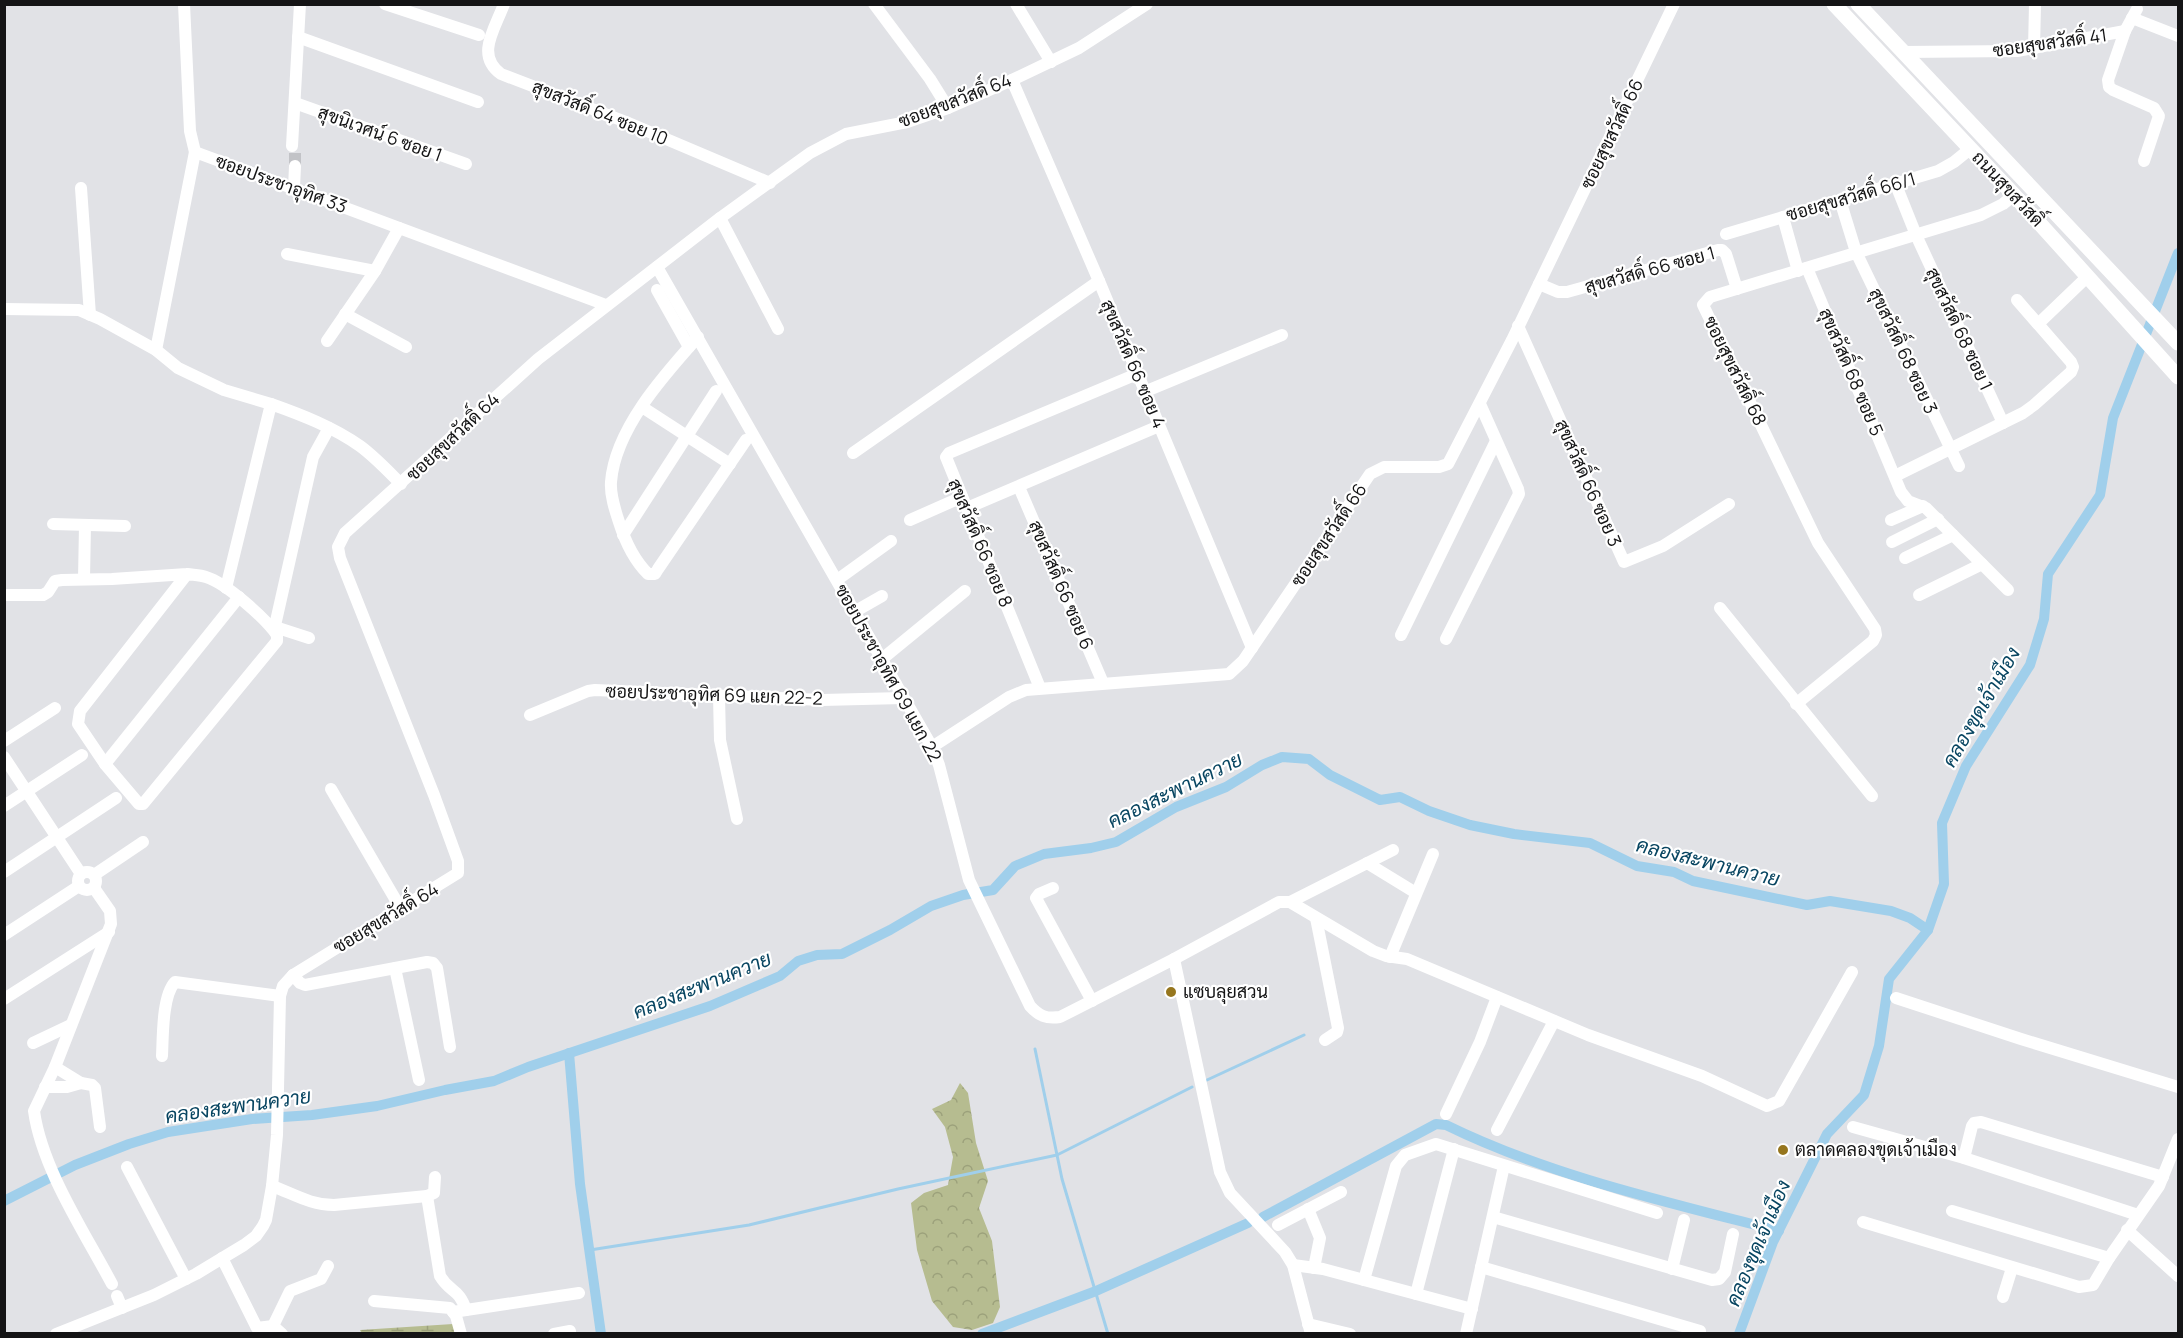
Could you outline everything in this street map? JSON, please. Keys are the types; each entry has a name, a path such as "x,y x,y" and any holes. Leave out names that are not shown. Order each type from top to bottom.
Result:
{"main road":[{"name":"ถนนสุขสวัสดิ์","path":"1834,4 2014,195 2178,377"},
{"name":"ถนนสุขสวัสดิ์","path":"1858,4 2178,343"}],"street":[{"path":"184,4 190,131 195,152"},
{"path":"290,187 300,4"},
{"path":"385,4 479,35"},
{"name":"สุขสวัสดิ์ 64 ซอย 10","path":"504,4 488,49 488,58 493,68 501,74 626,122 770,183"},
{"path":"874,4 930,79 948,108"},
{"path":"1016,4 1051,62"},
{"name":"ซอยสุขสวัสดิ์ 64","path":"56,1334 117,1296 186,1279 256,1236 266,1220 272,1186 277,1135 280,996 283,986 292,975 458,873 458,861 434,795 340,558 338,547 345,533 538,358 720,218 810,153 846,134 907,122 948,108 1012,80 1079,48 1130,9 1147,4"},
{"name":"ซอยสุขสวัสดิ์ 66","path":"932,747 1009,697 1026,690 1229,674 1243,661 1370,474 1384,467 1439,467 1448,464 1539,284 1674,4"},
{"path":"2034,49 2036,4"},
{"path":"2144,161 2159,116 2157,111 2109,87 2108,80 2125,31 2134,13 2178,36"},
{"name":"ซอยสุขสวัสดิ์ 41","path":"1903,52 2005,52 2034,49 2125,31"},
{"path":"298,37 478,102"},
{"name":"สุขสวัสดิ์ 66 ซอย 4","path":"1012,80 1099,281 1252,648"},
{"name":"สุขนิเวศน์ 6 ซอย 1","path":"295,103 466,164"},
{"name":"ซอยสุขสวัสดิ์ 66/1","path":"1726,234 1946,167 1970,149"},
{"name":"ซอยประชาอุทิศ 33","path":"156,350 195,152 606,305"},
{"name":"สุขสวัสดิ์ 68 ซอย 1","path":"1896,184 1916,235 2003,423"},
{"path":"81,188 90,315"},
{"name":"ซอยสุขสวัสดิ์ 68","path":"1796,704 1873,641 1876,635 1875,629 1818,543 1703,305 1710,297 1987,212 2014,195"},
{"name":"สุขสวัสดิ์ 68 ซอย 3","path":"1840,201 1856,252 1959,466"},
{"name":"สุขสวัสดิ์ 68 ซอย 5","path":"1783,217 1802,269 1905,497 1908,501 1923,506 1938,519 2008,590"},
{"path":"720,218 778,329"},
{"path":"327,341 375,271 399,228"},
{"name":"สุขสวัสดิ์ 66 ซอย 1","path":"1539,284 1558,292 1567,292 1722,250 1726,254 1737,289"},
{"path":"287,254 375,271"},
{"name":"ซอยประชาอุทิศ 69 แยก 22","path":"657,267 932,747 939,765 969,880 1030,1006 1036,1013 1051,1018 1060,1017 1273,905 1279,902 1290,902 1393,850"},
{"path":"2038,324 2086,277"},
{"path":"853,453 1099,281"},
{"path":"657,290 689,347"},
{"path":"1895,476 2003,423 2034,405 2071,372 2073,367 2071,362 2017,300"},
{"path":"4,309 79,310 156,350 178,368 224,390 271,404 329,428 368,453 401,484"},
{"path":"345,314 406,347"},
{"name":"สุขสวัสดิ์ 66 ซอย 3","path":"1518,326 1624,562 1663,546 1729,504"},
{"path":"1144,392 1282,335"},
{"path":"698,338 642,407 620,447 611,484 615,511 623,535 646,573 655,574 746,440"},
{"name":"สุขสวัสดิ์ 66 ซอย 8","path":"1040,688 946,457 949,453 1137,374"},
{"path":"623,535 716,391"},
{"path":"226,588 271,404"},
{"path":"1446,639 1519,494 1480,404"},
{"path":"642,407 730,464"},
{"path":"910,520 1019,487 1159,426"},
{"path":"274,628 314,457 329,428"},
{"path":"1401,635 1496,441"},
{"name":"สุขสวัสดิ์ 66 ซอย 6","path":"1019,487 1103,683"},
{"path":"1891,520 1923,506"},
{"path":"1892,542 1938,519"},
{"path":"53,524 125,526"},
{"path":"84,579 85,525"},
{"path":"1905,558 1953,535"},
{"path":"837,580 891,541"},
{"path":"1919,595 1982,564"},
{"path":"4,595 43,595 48,592 55,581 187,574 206,577 226,588 274,628 278,635 277,640 146,802 139,804 105,764 78,724 80,711 187,574"},
{"path":"882,659 965,591"},
{"path":"854,612 882,596"},
{"path":"105,764 239,597"},
{"path":"1720,608 1872,796"},
{"path":"274,628 309,638"},
{"name":"ซอยประชาอุทิศ 69 แยก 22-2","path":"530,716 567,699 595,690 822,700 903,698"},
{"path":"719,696 720,740 737,819"},
{"path":"4,741 55,708"},
{"path":"4,806 82,755"},
{"path":"4,757 85,878"},
{"path":"331,789 401,909"},
{"path":"4,872 116,798"},
{"path":"4,935 85,878 143,842"},
{"path":"1390,957 1432,854"},
{"path":"1367,863 1416,893"},
{"path":"85,878 96,879 94,888 110,911 111,924 55,1066 34,1111 58,1185 117,1296"},
{"path":"1053,888 1039,894 1036,898 1092,1000"},
{"path":"1290,902 1373,951 1390,957 1407,959 1554,1021 1702,1076 1767,1106 1779,1101 1852,972"},
{"path":"1316,918 1338,1028 1337,1032 1325,1040"},
{"path":"4,999 109,932"},
{"path":"1174,959 1220,1172 1230,1193 1285,1252 1293,1265 1310,1329 1350,1334"},
{"path":"292,975 305,985 427,962 434,963 437,968 450,1047"},
{"path":"394,968 418,1080"},
{"path":"162,1056 166,1007 175,982 280,996"},
{"path":"1446,1114 1480,1042 1497,997"},
{"path":"1896,998 2178,1087"},
{"path":"1497,1130 1554,1021"},
{"path":"33,1043 71,1024"},
{"path":"55,1066 81,1083 92,1085 95,1088 100,1127"},
{"path":"45,1087 67,1087 81,1083"},
{"path":"1964,1158 1972,1126 1974,1122 1981,1122 2163,1177"},
{"path":"1853,1127 1964,1158 2138,1215"},
{"path":"1863,1222 2012,1268 2079,1287 2087,1287 2096,1281 2163,1177 2178,1139"},
{"path":"1364,1280 1396,1166 1405,1155 1436,1144 1657,1213"},
{"path":"1416,1294 1454,1149"},
{"path":"1466,1334 1504,1166"},
{"path":"127,1167 186,1279"},
{"path":"272,1186 319,1205 427,1196 434,1193 435,1177"},
{"path":"1278,1225 1341,1192"},
{"path":"427,1196 440,1276 461,1296 466,1310"},
{"path":"1308,1209 1320,1238 1314,1268"},
{"path":"1952,1211 2109,1258"},
{"path":"1493,1217 1712,1280 1719,1280 1725,1272 1733,1234"},
{"path":"1671,1269 1684,1220"},
{"path":"2127,1230 2178,1276"},
{"path":"222,1258 257,1328 277,1330 290,1291 321,1279 328,1266"},
{"path":"1293,1265 1364,1280 1472,1309"},
{"path":"1481,1267 1700,1331"},
{"path":"2003,1297 2012,1268"},
{"path":"453,1312 579,1293"},
{"path":"374,1301 450,1308 456,1316 461,1334"},
{"path":"554,1334 570,1331"}],"green space":[{"path":"960,1083 968,1093 976,1143 988,1181 979,1208 992,1241 1000,1307 993,1323 972,1330 953,1327 932,1301 917,1250 911,1203 924,1193 948,1185 953,1157 945,1127 932,1109 951,1100"},
{"path":"453,1324 455,1333 362,1334 360,1330"}],"waterway":[{"name":"คลองขุดเจ้าเมือง","path":"1739,1334 1773,1242 1827,1134 1864,1095 1879,1046 1889,979 1928,930 1944,884 1942,823 1966,766 2030,665 2044,619 2048,574 2100,495 2113,418 2178,253"},
{"name":"คลองสะพานควาย","path":"4,1201 75,1165 168,1132 252,1119 312,1115 377,1106 494,1081 528,1067 710,1006 780,976 798,961 817,955 842,954 931,906 963,895 993,890 1015,866 1044,854 1091,848 1116,842 1176,807 1226,787 1262,765 1282,757 1309,759 1330,775 1380,800 1400,797 1429,811 1470,825 1514,834 1590,843 1637,866 1674,872 1693,881 1807,905 1830,901 1891,911 1910,918 1928,930"},
{"path":"1207,1080 1304,1035"},
{"path":"1035,1049 1062,1179 1108,1334"},
{"path":"569,1053 580,1184 601,1334"},
{"path":"590,1250 749,1225 898,1189 1057,1155 1192,1087"},
{"path":"1263,1217 1436,1124 1446,1125 1526,1159 1568,1173 1652,1198 1779,1231"},
{"path":"982,1334 1096,1291 1248,1223"}],"tunnel":[{"path":"295,153 295,166"}],"place":[{"name":"แซบลุยสวน","path":"1171,992"},
{"name":"ตลาดคลองขุดเจ้าเมือง","path":"1783,1150"}]}
